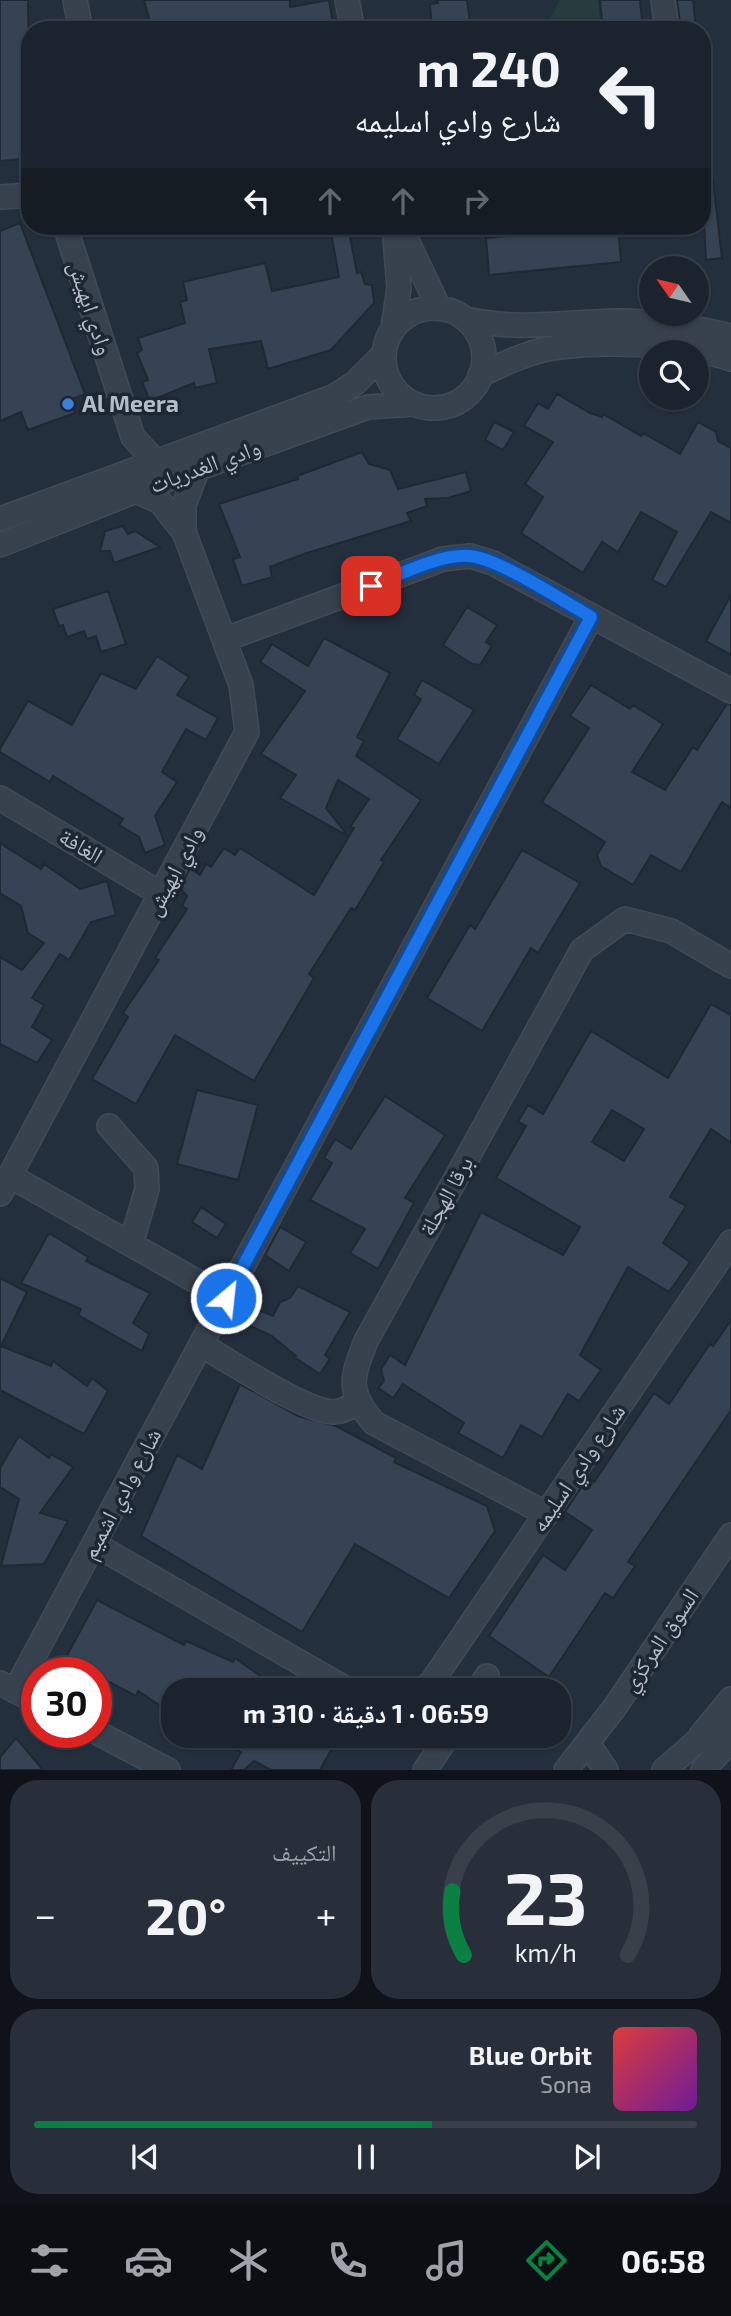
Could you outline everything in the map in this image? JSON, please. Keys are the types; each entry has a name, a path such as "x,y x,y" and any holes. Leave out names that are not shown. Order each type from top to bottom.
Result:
{"street":[{"path":"75,0 79,21"},
{"path":"347,0 351,21"},
{"path":"663,0 666,21"},
{"path":"0,197 21,196"},
{"name":"وادي ابهيش","path":"68,235 133,437 157,463"},
{"path":"395,235 399,288 393,328 384,354 391,384 415,404 437,408 449,405 468,394 480,375 482,345 466,319"},
{"path":"404,235 439,308"},
{"path":"393,328 418,310 439,308 466,319 524,327 649,323 731,336"},
{"path":"480,375 547,349 640,344 697,351 731,359"},
{"name":"وادي الغدريات","path":"0,519 335,396 355,383 384,354"},
{"name":"وادي الغدريات","path":"0,545 136,491 368,407 415,404"},
{"name":"وادي ابهيش","path":"184,532 184,505 198,468"},
{"name":"وادي ابهيش","path":"5,1185 247,732 241,685 184,532 178,520 160,502 136,491"},
{"path":"226,639 443,559 470,556 493,563 731,691"},
{"name":"شارع وادي اشميم","path":"8,1687 94,1544 591,617"},
{"name":"الغافة","path":"0,798 161,894"},
{"name":"برقا الهجلة","path":"356,1402 354,1372 366,1341 582,950 625,919 671,931 731,966"},
{"path":"108,1126 146,1168 147,1189 131,1244"},
{"path":"5,1185 131,1244 226,1298"},
{"name":"شارع وادي اسليمه","path":"434,1678 731,1242"},
{"path":"201,1345 307,1404 329,1412 343,1411 356,1402 374,1423 547,1514"},
{"name":"السوق المركزي","path":"566,1770 588,1744 731,1535"},
{"path":"94,1544 327,1678"},
{"path":"664,1770 695,1743 731,1699"},
{"path":"695,1743 731,1725"},
{"path":"112,1740 168,1770"},
{"path":"703,1770 731,1740"},
{"path":"588,1744 606,1770"},
{"path":"425,1770 435,1748"}],"green space":[{"path":"560,0 598,0 600,21 527,21 550,19"}],"building":[{"path":"0,0 28,0 28,21 21,21 21,159 0,161"},
{"path":"144,0 290,0 290,7 329,0 332,21 150,21"},
{"path":"437,0 467,0 470,21 431,21 430,4 438,3"},
{"path":"600,0 640,0 642,21 602,21"},
{"path":"677,0 693,0 695,21 680,21"},
{"path":"711,181 713,181 722,258 709,260 709,256 706,256 705,235 711,235"},
{"path":"20,223 21,235 25,235 85,394 70,400 75,413 28,430 21,412 0,421 0,231"},
{"path":"332,235 350,235 357,273 361,272 365,284 372,285 374,303 331,350 268,369 261,341 209,349 217,383 195,388 194,383 150,401 142,382 148,380 137,353 142,350 138,338 185,323 180,302 187,300 183,282 265,263 272,291 339,277"},
{"path":"519,235 619,235 621,262 489,275 486,238"},
{"path":"557,394 590,413 602,417 603,414 641,436 643,433 680,454 698,422 716,432 718,441 731,448 731,523 711,512 666,587 652,580 677,532 641,512 618,552 602,542 583,573 521,533 543,497 525,484 553,442 524,426 538,403 548,409"},
{"path":"494,422 514,432 503,450 485,440"},
{"path":"362,452 369,464 390,470 398,489 466,472 471,491 448,498 425,499 427,506 407,513 411,521 270,567 272,577 242,586 233,559 240,557 219,504 298,479 297,476"},
{"path":"123,526 128,534 135,531 160,547 114,563 110,551 100,551 105,531"},
{"path":"108,591 126,644 101,652 96,636 87,639 84,631 67,637 63,625 59,626 53,609"},
{"path":"731,595 731,655 706,641"},
{"path":"467,607 497,625 486,642 492,646 480,665 472,664 443,645"},
{"path":"324,638 390,673 357,737 364,741 356,756 421,800 381,860 384,862 355,910 351,908 309,974 314,978 254,1081 175,1035 136,1104 92,1079 128,1017 123,1013 159,960 155,958 187,909 182,906 187,896 180,888 190,868 200,875 206,864 211,867 224,848 235,855 240,848 314,895 354,828 350,827 369,799 338,780 326,808 348,836 280,798 296,775 261,754 305,691 260,662 272,644 308,666"},
{"path":"157,656 189,677 177,695 218,718 206,740 186,729 162,772 177,782 155,816 165,845 145,853 139,837 119,825 123,819 53,776 50,782 0,752 0,749 28,701 72,725 101,673 136,689"},
{"path":"422,680 474,710 439,764 397,739 421,699 414,695"},
{"path":"591,685 630,709 633,705 663,724 632,772 665,790 693,747 697,750 727,704 731,705 731,808 722,802 681,872 651,855 633,885 601,866 597,855 605,842 542,802 589,728 570,716"},
{"path":"0,843 41,869 44,864 80,889 107,881 116,915 91,922 69,960 60,954 32,998 44,1005 32,1027 52,1040 37,1063 0,1044 0,957 22,970 44,943 28,933 21,906 0,893"},
{"path":"522,850 580,883 538,953 531,948 482,1031 427,998 470,925 475,929"},
{"path":"711,1004 731,1015 731,1143 711,1129 670,1197 686,1206 663,1243 690,1262 669,1292 628,1267 580,1355 601,1370 579,1401 568,1394 542,1437 521,1425 503,1458 458,1433 464,1423 403,1384 393,1398 378,1388 384,1381 381,1369 390,1355 405,1365 481,1212 563,1255 580,1227 496,1178 526,1126 518,1122 528,1105 543,1114 591,1031 668,1078","holes":["612,1110 644,1129 624,1161 592,1142"]},
{"path":"197,1090 258,1105 238,1180 177,1164"},
{"path":"385,1096 445,1135 405,1198 414,1203 378,1269 350,1253 365,1229 310,1200 332,1163 324,1158 335,1139 351,1149"},
{"path":"201,1207 226,1224 217,1238 192,1222"},
{"path":"280,1227 306,1242 289,1271 265,1255"},
{"path":"49,1233 88,1257 86,1261 150,1293 133,1323 149,1334 142,1351 78,1315 81,1309 21,1283"},
{"path":"0,1278 27,1292 1,1346 51,1366 53,1361 87,1386 92,1378 108,1391 84,1434 0,1390"},
{"path":"298,1286 350,1312 325,1355 330,1359 320,1374 294,1357 296,1356 272,1336 246,1324 257,1309 273,1316 280,1302 290,1298"},
{"path":"731,1320 731,1410 628,1562 635,1566 613,1598 605,1593 549,1677 489,1636 543,1555 565,1570 592,1530 565,1512 588,1477 594,1482 654,1393 669,1404 710,1344 713,1346"},
{"path":"240,1384 298,1416 336,1426 396,1458 394,1462 487,1506 495,1531 449,1598 355,1544 302,1632 141,1536 177,1455 202,1469"},
{"path":"19,1436 49,1458 51,1454 73,1467 40,1513 68,1521 44,1564 1,1566 19,1499 0,1487 0,1468"},
{"path":"97,1600 184,1645 186,1641 233,1662 235,1658 263,1678 161,1678 161,1706 138,1691 136,1696 112,1683 112,1657 66,1657"},
{"path":"16,1738 21,1748 24,1748 43,1770 0,1770 0,1757"},
{"path":"233,1748 331,1750 320,1770 271,1770 254,1761 244,1770 231,1770 241,1752"}],"place":[{"name":"Al Meera","path":"68,404"}],"route":[{"path":"226,1298 591,617 493,563 470,556 443,559 371,586"}]}
